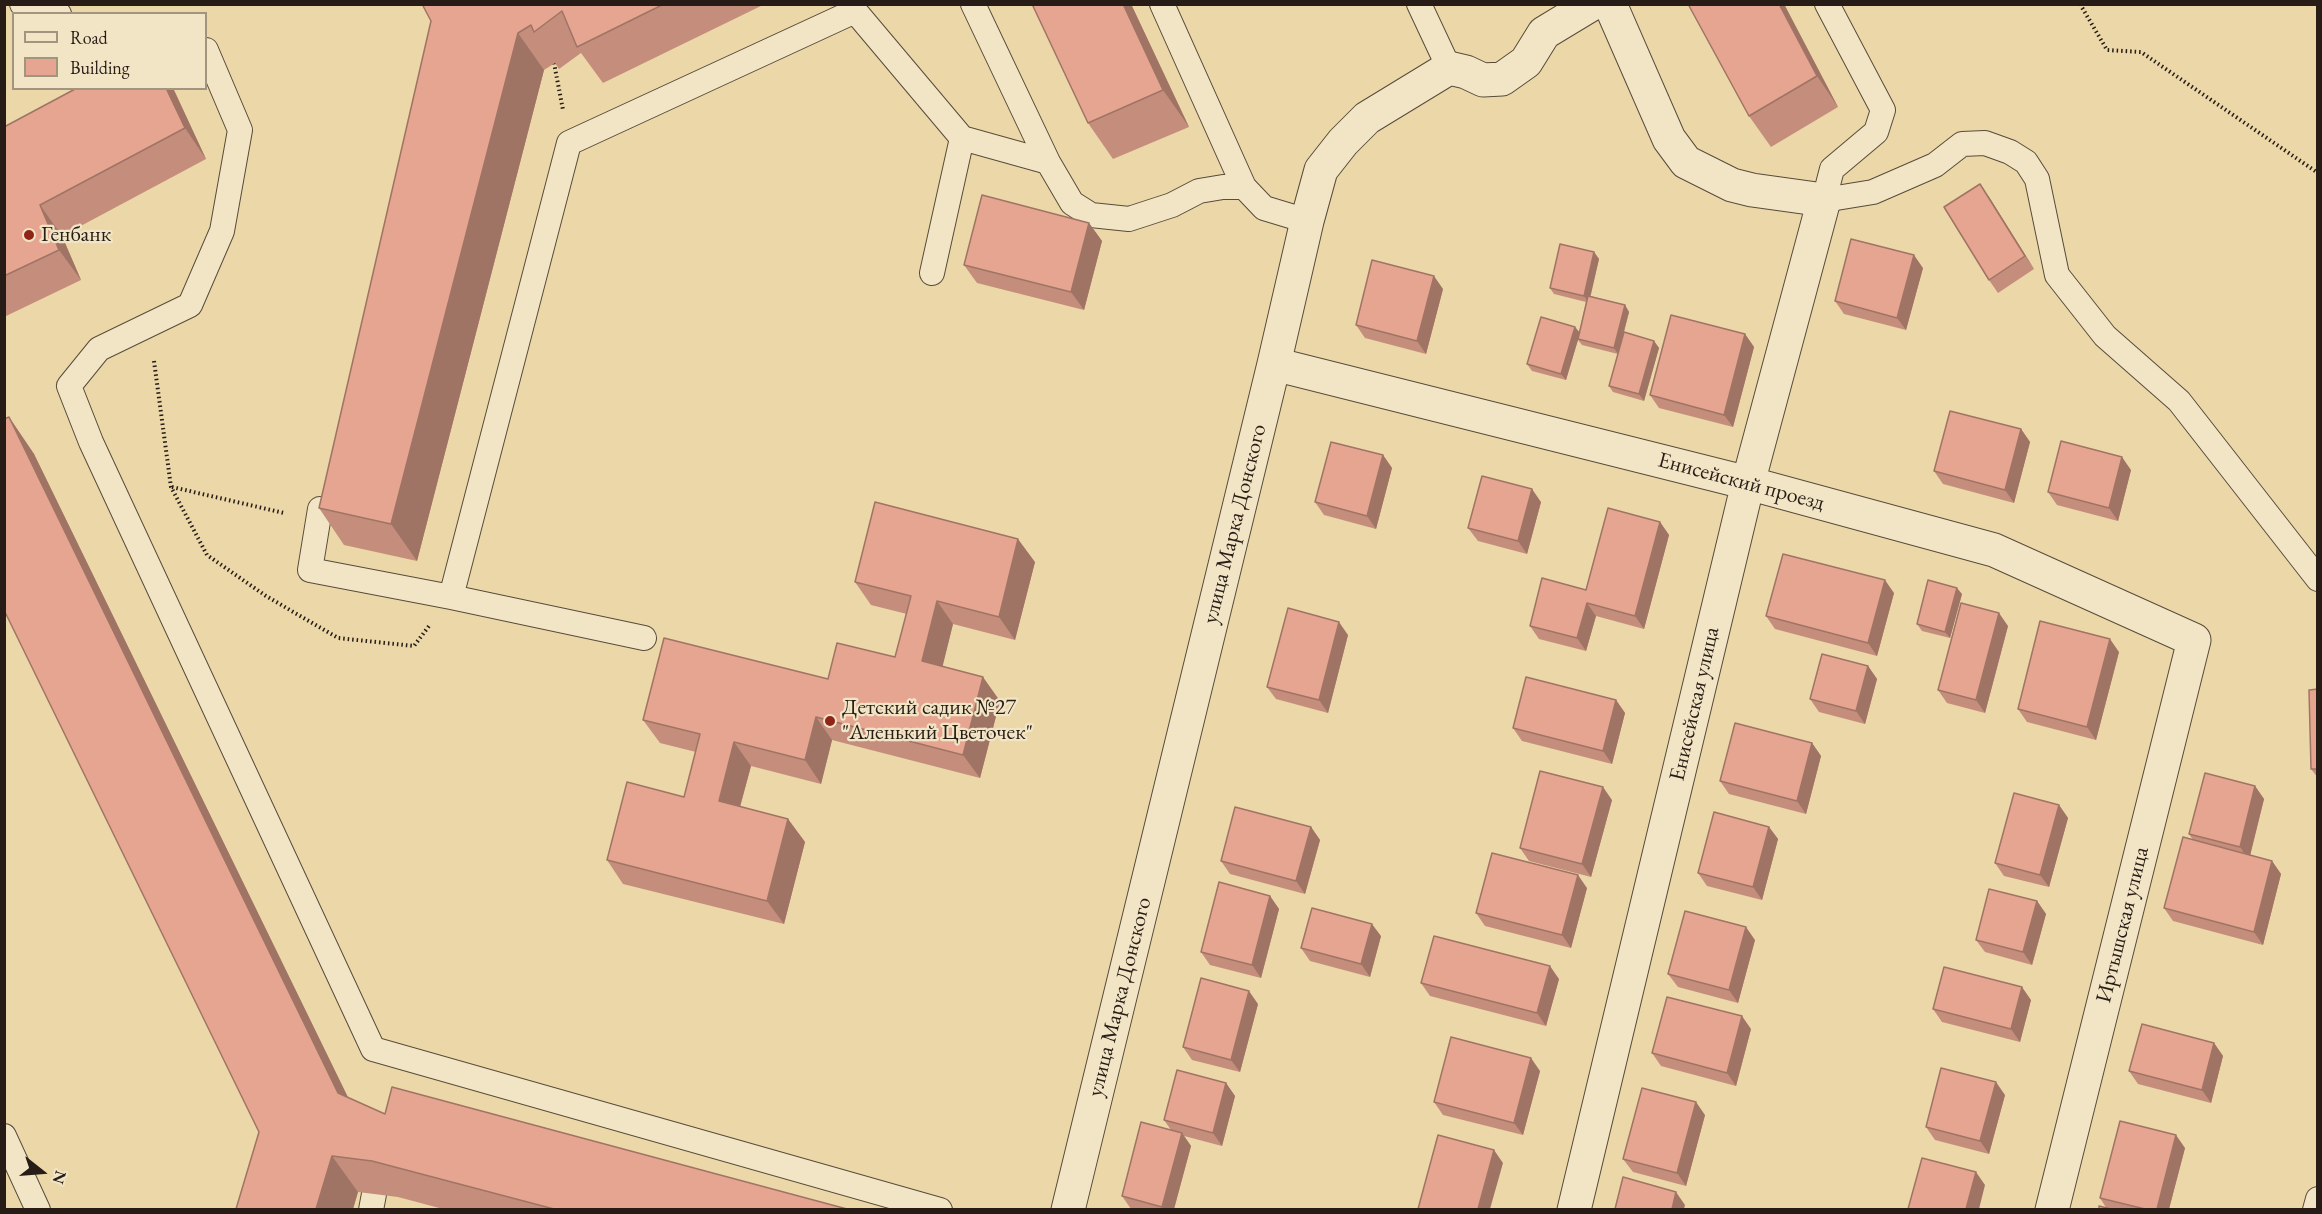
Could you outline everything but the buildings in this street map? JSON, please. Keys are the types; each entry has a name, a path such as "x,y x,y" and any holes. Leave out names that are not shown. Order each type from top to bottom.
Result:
{"street":[{"path":"1449,68 1466,72 1483,80 1502,79 1526,62 1544,33 1592,4"},
{"path":"1610,4 1665,129 1686,162 1732,185 1824,200"},
{"name":"улица Марка Донского","path":"1068,1209 1321,170 1343,142 1367,118 1449,68"},
{"name":"Енисейская улица","path":"1574,1209 1748,483 1824,200"},
{"name":"Енисейский проезд","path":"1274,364 1748,483 1994,550 2194,640"},
{"name":"Иртышская улица","path":"2052,1209 2194,640"}],"lane":[{"path":"22,4 52,12"},
{"path":"973,4 1048,162 1072,203 1091,215 1129,219 1172,205 1199,191 1223,187 1244,187"},
{"path":"1162,4 1244,187 1264,208 1307,221"},
{"path":"1419,4 1449,68"},
{"path":"1827,4 1883,110 1876,132 1832,169 1824,200 1873,192 1935,165 1962,144 1985,143 2010,152 2026,162 2037,179 2057,275 2105,336 2179,400 2318,579"},
{"path":"451,597 569,143 855,11 962,138 1048,162"},
{"path":"207,52 240,130 222,231 190,305 99,349 69,386 91,442 373,1049 940,1209"},
{"path":"932,273 962,138"},
{"path":"319,515 310,570 644,638"},
{"path":"4,1136 38,1209"},
{"path":"2315,1209 2318,1199"}],"path":[{"path":"2080,4 2107,50 2141,52 2318,174"},
{"path":"554,63 569,143"},
{"path":"149,325 171,487 207,555 266,596 338,638 414,646 451,597"},
{"path":"171,487 319,515"}],"place":[{"name":"Генбанк","path":"29,235"},
{"name":"Детский садик №27 \"Аленький Цветочек\"","path":"830,721"}]}
